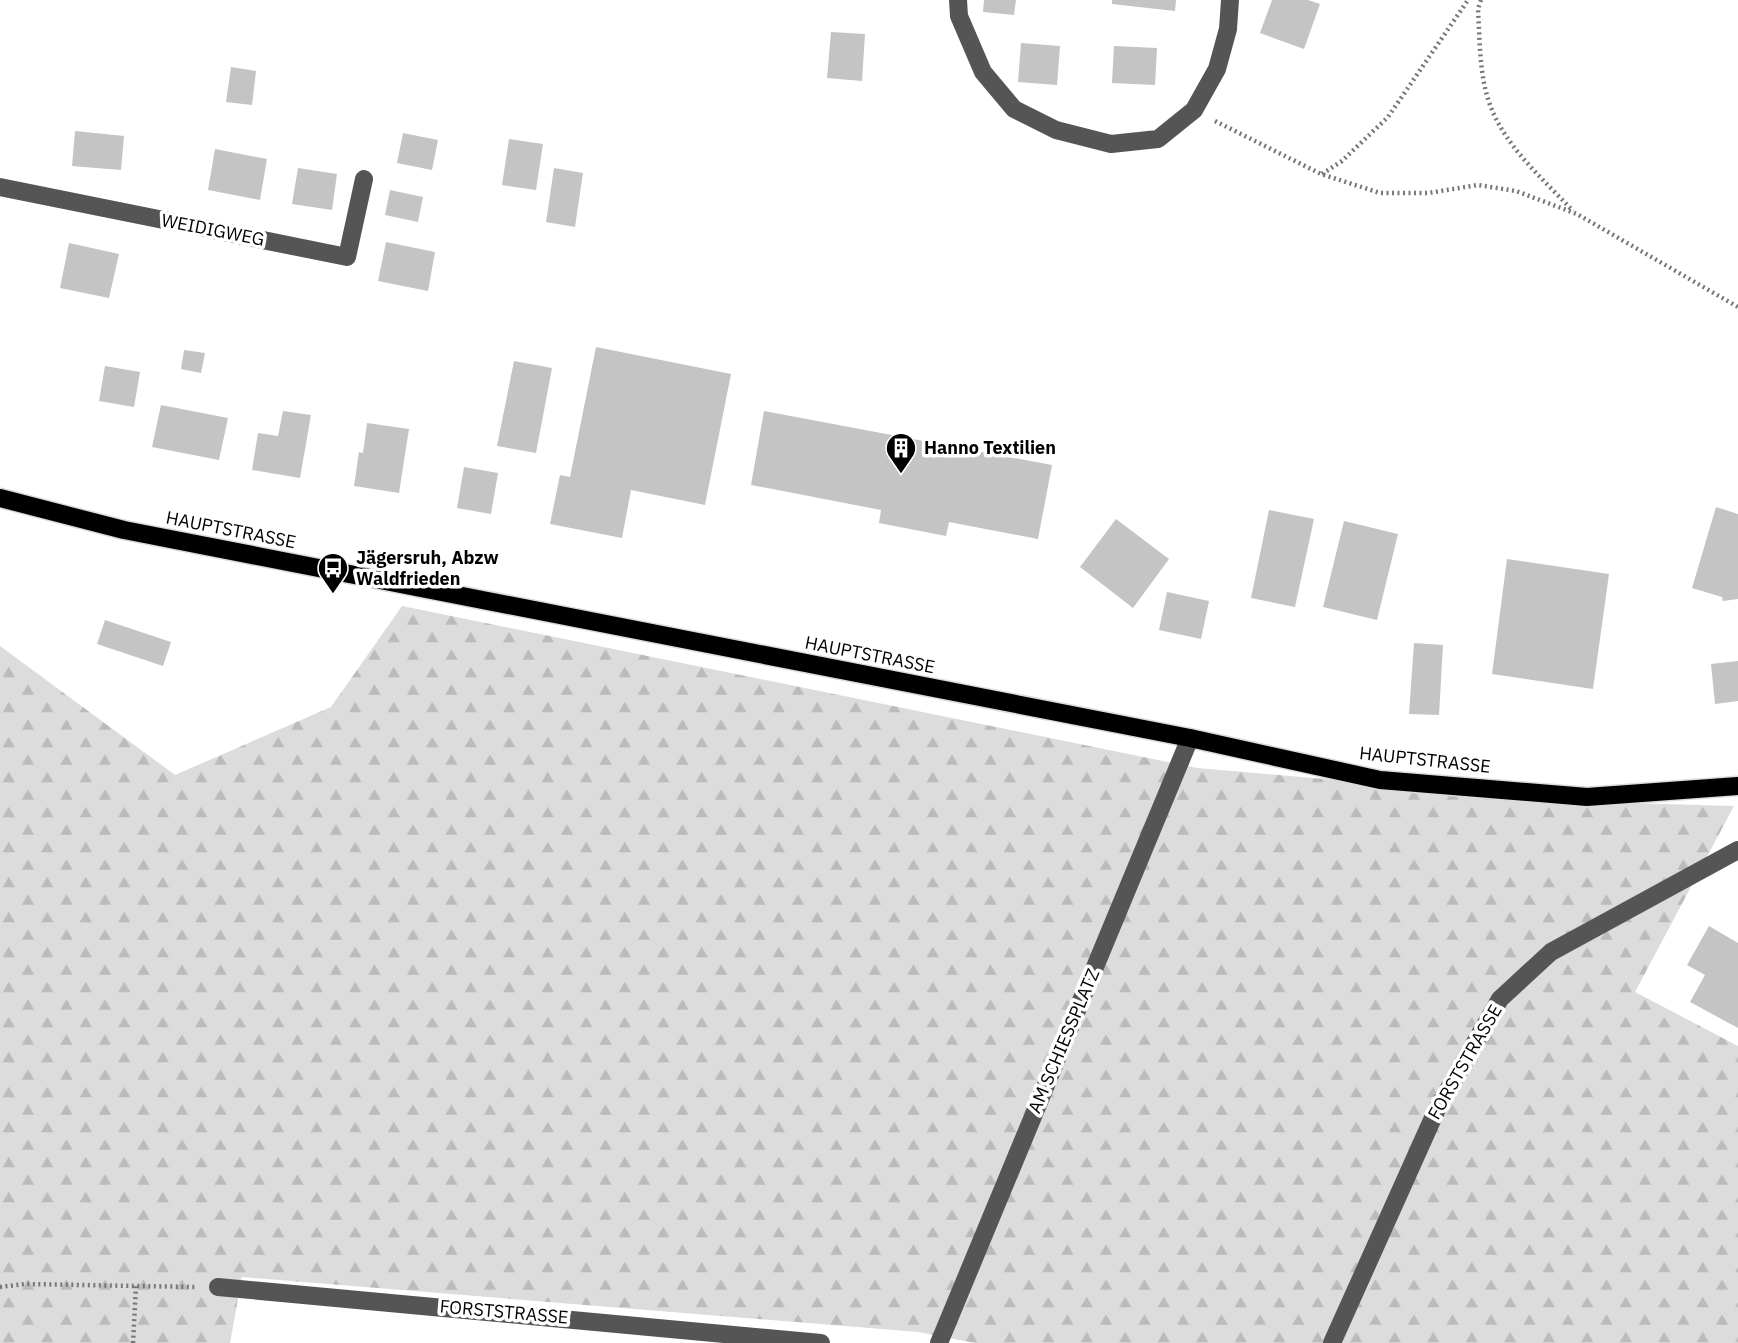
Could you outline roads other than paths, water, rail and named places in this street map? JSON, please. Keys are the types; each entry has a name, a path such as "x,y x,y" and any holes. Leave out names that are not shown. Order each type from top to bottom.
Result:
{"main road":[{"name":"HAUPTSTRASSE","path":"0,498 124,530 1190,738 1380,780 1587,797 1738,786"}],"street":[{"path":"958,0 958,16 983,72 1014,109 1056,130 1111,144 1158,139 1194,110 1217,69 1228,29 1230,0"},
{"name":"WEIDIGWEG","path":"0,187 347,257 364,179"},
{"name":"AM SCHIESSPLATZ","path":"939,1343 1190,738"},
{"name":"FORSTSTRASSE","path":"1332,1343 1437,1108 1500,999 1551,952 1738,850"},
{"name":"FORSTSTRASSE","path":"218,1287 821,1343"}],"place":[{"name":"Hanno Textilien","path":"901,475"},
{"name":"Jägersruh, Abzw Waldfrieden","path":"333,595"}]}
